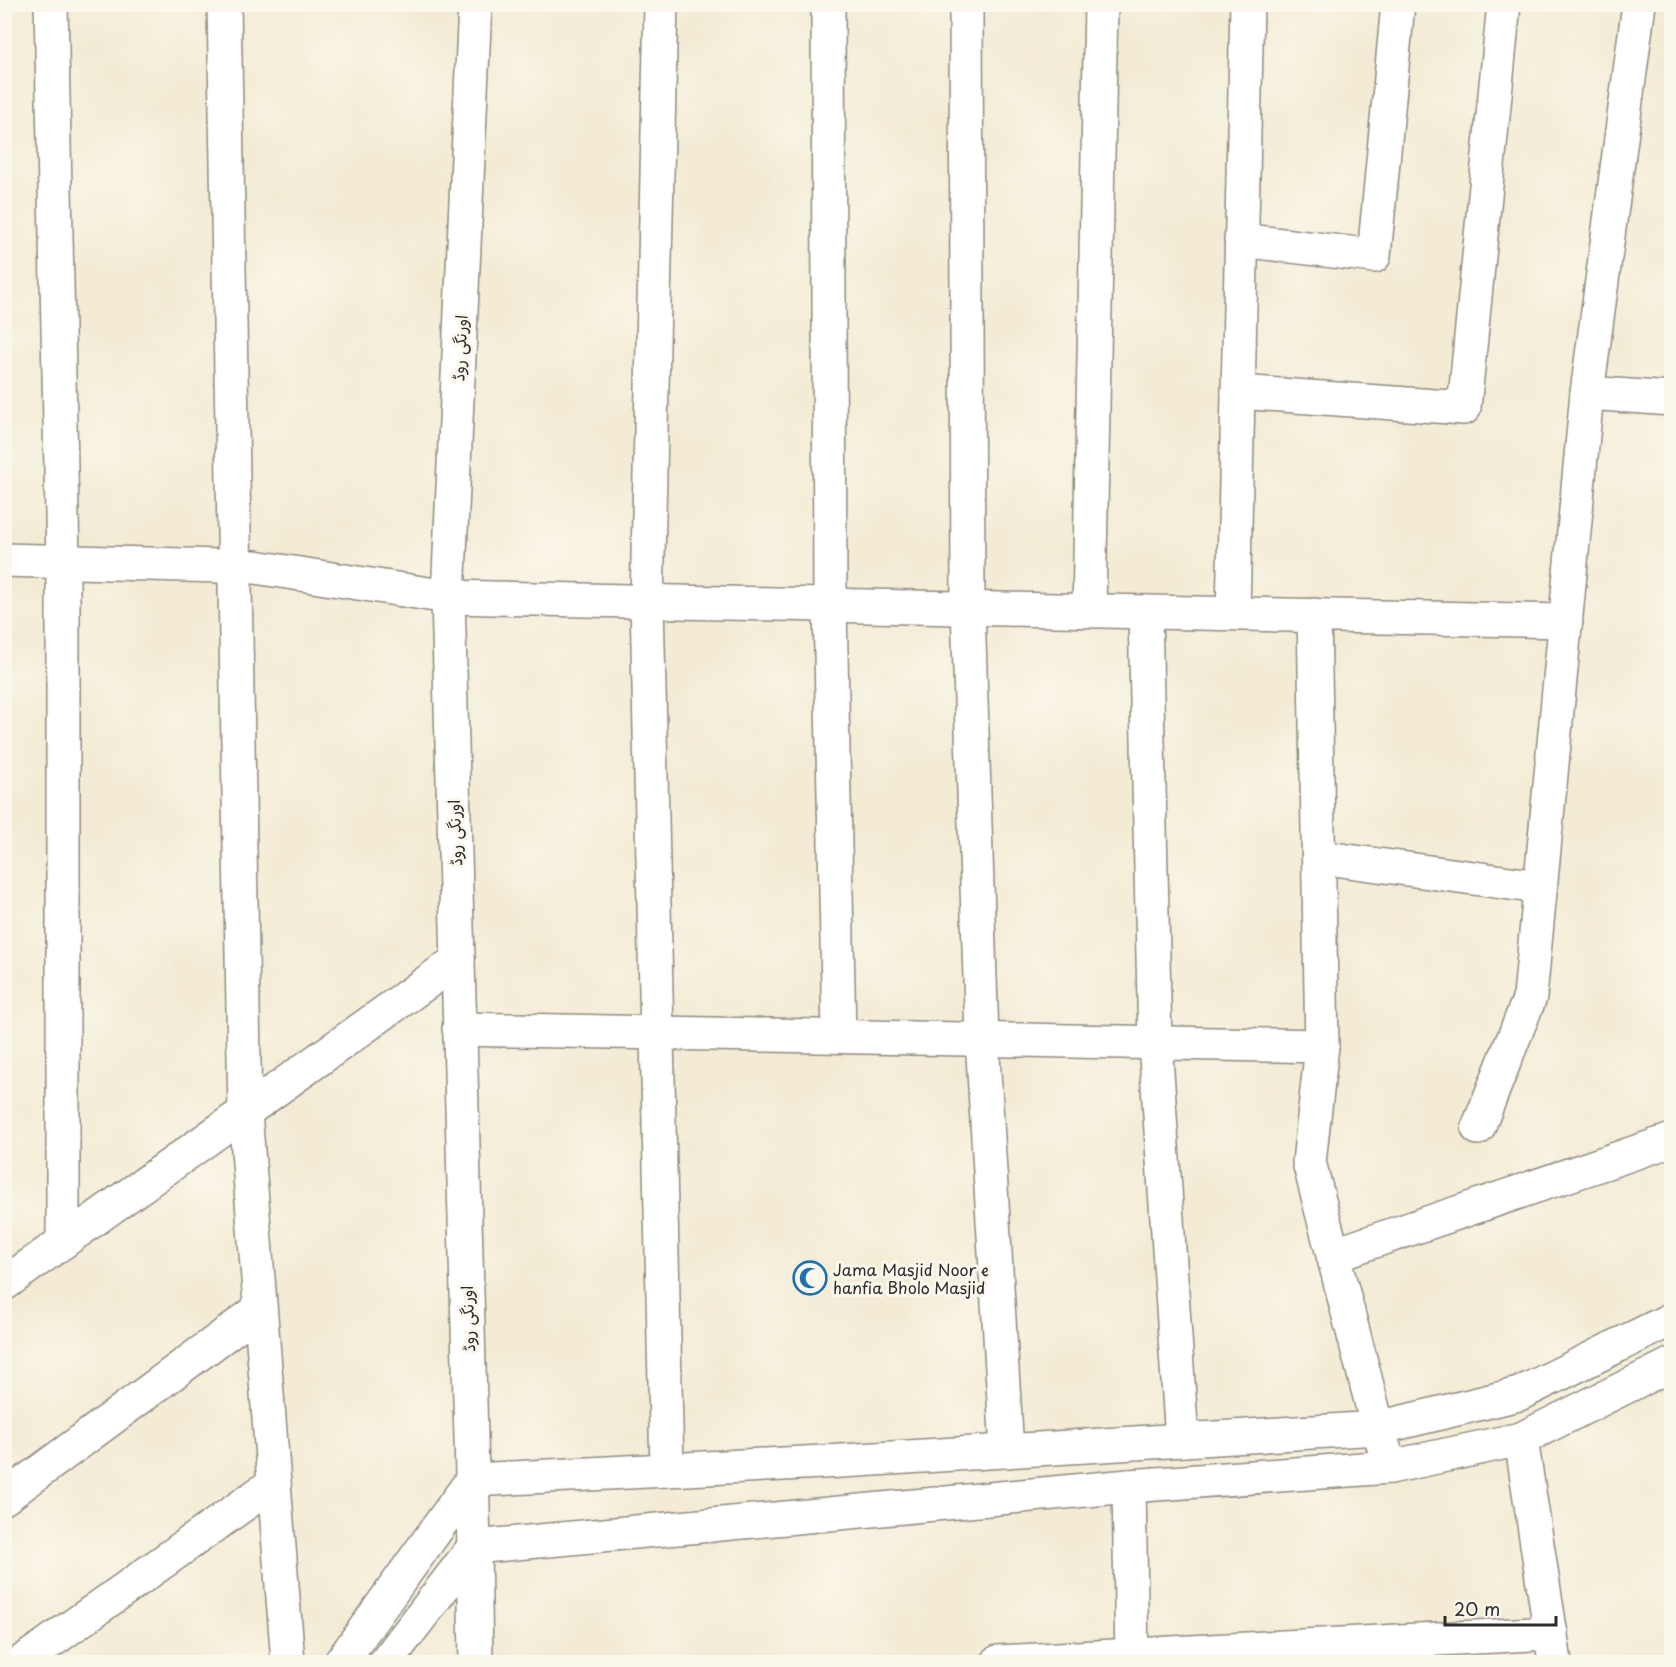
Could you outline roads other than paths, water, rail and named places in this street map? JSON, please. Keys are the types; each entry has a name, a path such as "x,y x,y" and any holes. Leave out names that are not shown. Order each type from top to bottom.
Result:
{"street":[{"path":"51,4 63,561 63,1242"},
{"path":"224,4 244,1112 288,1662"},
{"name":"اورنگی روڈ","path":"475,4 448,597 476,1662"},
{"path":"661,4 647,601 667,1470"},
{"path":"828,4 830,605 839,1036"},
{"path":"966,4 968,608 982,1039 1007,1451"},
{"path":"1089,610 1101,4"},
{"path":"1233,614 1247,4"},
{"path":"1241,240 1374,256 1398,4"},
{"path":"1238,393 1464,408 1504,4"},
{"path":"1478,1128 1530,997 1587,393 1639,4"},
{"path":"1587,393 1671,399"},
{"path":"4,560 255,567 448,597 1566,621"},
{"path":"1145,612 1155,1042 1182,1440"},
{"path":"1314,615 1322,1046 1309,1162 1390,1467"},
{"path":"1319,857 1540,886"},
{"path":"4,1284 458,960"},
{"path":"459,1029 1322,1046"},
{"path":"1334,1255 1671,1140"},
{"path":"4,1498 260,1309"},
{"path":"341,1662 472,1480 1378,1428 1519,1394 1671,1319"},
{"path":"386,1662 474,1547 1129,1486 1390,1467 1521,1439 1671,1364"},
{"path":"998,1662 1553,1648 1521,1439"},
{"path":"22,1662 274,1483"},
{"path":"1129,1486 1132,1659"}],"place":[{"name":"Jama Masjid Noor e hanfia Bholo Masjid","path":"810,1278"}]}
